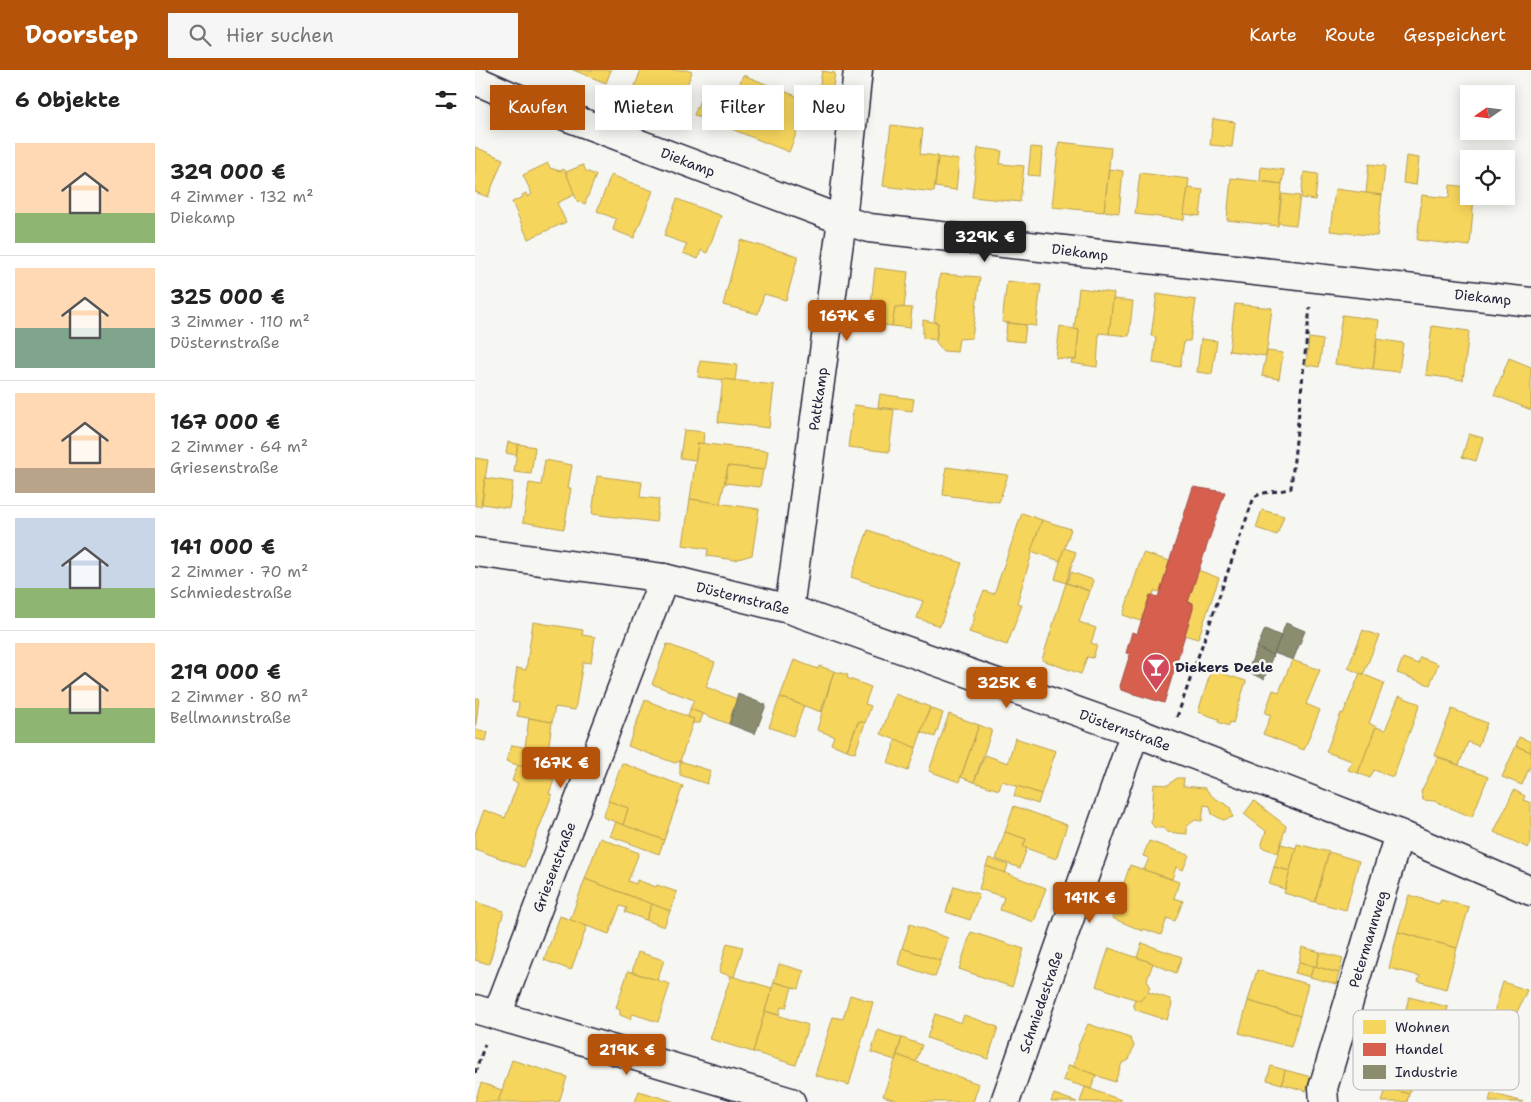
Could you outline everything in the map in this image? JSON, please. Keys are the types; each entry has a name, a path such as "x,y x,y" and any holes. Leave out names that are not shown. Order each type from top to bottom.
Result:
{"street":[{"name":"Pattkamp","path":"789,609 842,220 858,70"},
{"name":"Diekamp","path":"475,80 509,95 842,220 869,228 1531,302"},
{"name":"Düsternstraße","path":"475,552 664,578 789,609 1135,732 1399,834 1531,891"},
{"name":"Griesenstraße","path":"486,1012 664,578"},
{"name":"Schmiedestraße","path":"1005,1102 1135,732"},
{"name":"Petermannweg","path":"1324,1102 1323,1088 1399,834"},
{"path":"486,1012 791,1102"}],"path":[{"path":"1168,745 1254,497 1262,492 1280,492 1291,488 1313,279"}],"building: Wohnen":[{"path":"573,70 611,70 606,83"},
{"path":"641,70 686,70 692,72 687,85 635,85"},
{"path":"822,71 835,73 833,85 820,85"},
{"path":"743,75 768,85 739,85"},
{"path":"784,91 794,95 794,130 798,130 789,152 734,130 784,130"},
{"path":"702,95 702,118 694,115"},
{"path":"1213,119 1235,122 1232,147 1210,145"},
{"path":"891,125 923,129 920,154 938,156 934,192 883,186"},
{"path":"1059,142 1111,148 1104,212 1052,207"},
{"path":"475,147 503,159 488,197 475,192"},
{"path":"1031,147 1042,148 1040,176 1028,175"},
{"path":"978,148 1002,151 1000,164 1024,166 1020,202 972,197"},
{"path":"1406,156 1419,158 1416,185 1403,183"},
{"path":"938,157 959,160 956,190 935,187"},
{"path":"548,163 550,168 560,171 564,169 576,194 557,203 566,222 528,239 512,202 523,197 522,195 526,193 527,197 532,194 523,175"},
{"path":"1369,164 1385,166 1382,195 1366,193"},
{"path":"583,165 586,171 596,175 585,204 577,201 566,172"},
{"path":"1261,167 1284,170 1282,184 1260,181"},
{"path":"1109,169 1123,171 1119,213 1104,211"},
{"path":"1304,172 1318,174 1315,200 1301,198"},
{"path":"1140,173 1189,179 1184,220 1135,214"},
{"path":"611,175 653,191 634,238 613,230 616,219 597,211"},
{"path":"1231,178 1282,184 1278,226 1227,220"},
{"path":"1450,185 1460,186 1460,205 1473,205 1470,246 1417,240 1422,195 1449,198"},
{"path":"1188,188 1203,190 1200,216 1184,214"},
{"path":"1335,189 1382,195 1377,236 1330,231"},
{"path":"1282,194 1300,196 1296,225 1278,223"},
{"path":"677,199 721,216 707,253 701,250 698,259 683,253 687,244 664,236"},
{"path":"740,240 798,256 786,300 764,294 758,314 723,305"},
{"path":"875,268 908,272 904,308 895,307 892,326 872,324 875,305 871,304"},
{"path":"940,274 980,277 972,338 959,339 957,352 943,351 936,342 938,323 934,321"},
{"path":"1007,281 1041,285 1036,326 1002,322"},
{"path":"1079,288 1114,293 1109,334 1099,333 1097,367 1071,363 1072,360 1076,360 1079,330 1074,330"},
{"path":"1157,294 1196,300 1190,341 1184,341 1180,367 1153,363 1156,337 1151,336"},
{"path":"1113,299 1133,301 1129,336 1109,334"},
{"path":"1235,304 1272,308 1266,356 1229,351"},
{"path":"895,307 912,308 910,328 892,326"},
{"path":"1342,315 1379,320 1373,369 1335,364"},
{"path":"923,320 938,323 936,340 923,338"},
{"path":"1007,323 1026,325 1024,342 1005,340"},
{"path":"1060,326 1079,330 1076,360 1056,358"},
{"path":"1432,326 1469,331 1463,380 1426,375"},
{"path":"1309,338 1323,340 1319,367 1306,365"},
{"path":"1201,339 1217,341 1212,374 1197,372"},
{"path":"1377,339 1403,343 1399,372 1373,369"},
{"path":"1267,351 1283,353 1279,379 1262,376"},
{"path":"1509,358 1531,367 1531,410 1494,395"},
{"path":"700,361 737,365 735,381 698,377"},
{"path":"723,379 774,385 769,428 718,422"},
{"path":"880,394 914,399 912,411 878,407"},
{"path":"854,405 894,410 889,452 848,447"},
{"path":"684,430 704,432 703,444 698,443 696,460 680,458"},
{"path":"1469,434 1483,438 1476,461 1462,457"},
{"path":"508,442 518,444 516,455 506,453"},
{"path":"698,443 768,451 765,470 728,466 720,504 690,499"},
{"path":"518,444 535,447 531,474 514,472"},
{"path":"475,458 488,460 481,506 475,506"},
{"path":"545,460 572,465 568,488 571,488 564,529 523,522 529,483 541,485"},
{"path":"728,466 763,470 760,487 725,483"},
{"path":"946,467 1008,475 999,502 943,495"},
{"path":"597,476 642,482 640,497 659,499 656,522 592,514"},
{"path":"485,478 513,482 509,508 482,504"},
{"path":"690,499 759,509 752,555 735,560 707,556 708,549 683,545"},
{"path":"1262,510 1284,516 1277,535 1256,528"},
{"path":"1022,513 1042,520 1017,603 1022,605 1007,645 969,632 975,617 973,616 984,591 994,594"},
{"path":"1042,520 1071,529 1060,561 1031,551"},
{"path":"868,530 962,563 940,626 917,618 923,601 851,577"},
{"path":"1064,548 1076,552 1066,583 1055,579"},
{"path":"1143,553 1170,561 1160,592 1154,591 1153,595 1150,595 1141,621 1123,615"},
{"path":"1198,570 1219,578 1198,639 1184,635 1193,609 1193,603 1188,602"},
{"path":"1071,572 1093,580 1090,591 1067,583"},
{"path":"1066,583 1089,591 1079,622 1096,628 1091,643 1097,645 1093,658 1087,657 1081,674 1042,660"},
{"path":"533,622 583,630 582,635 595,637 591,663 583,662 575,710 555,707 552,722 517,716 519,703 512,702 517,668 526,670"},
{"path":"1363,630 1379,636 1363,675 1348,668"},
{"path":"667,644 715,662 706,687 737,699 729,724 690,709 694,700 652,684"},
{"path":"1420,657 1438,664 1430,685 1397,673 1403,658 1418,664"},
{"path":"794,660 818,669 819,666 834,671 821,712 780,697"},
{"path":"1292,660 1320,670 1306,704 1320,710 1304,750 1263,734 1271,715 1265,713 1273,690 1279,692"},
{"path":"1213,665 1225,669 1224,674 1246,681 1233,723 1230,722 1229,726 1218,722 1219,719 1198,712"},
{"path":"834,671 848,675 847,678 871,687 865,704 871,706 865,723 859,721 857,724 847,750 831,744 834,736 817,730"},
{"path":"1360,673 1384,683 1369,723 1376,727 1358,773 1348,770 1352,761 1326,752 1341,713 1343,714"},
{"path":"895,694 930,707 916,748 881,734"},
{"path":"1399,696 1420,704 1393,777 1374,770 1370,778 1358,773 1376,727 1385,730"},
{"path":"780,697 804,706 793,736 769,727"},
{"path":"475,698 479,698 475,732"},
{"path":"645,700 694,719 680,761 675,763 628,746"},
{"path":"930,708 943,713 935,737 921,732"},
{"path":"690,709 703,714 700,723 693,723 694,719 688,717"},
{"path":"1452,709 1487,723 1478,746 1468,742 1459,765 1434,755"},
{"path":"949,714 979,725 959,782 929,771"},
{"path":"529,718 552,722 548,751 525,747"},
{"path":"859,721 865,723 855,753 847,750"},
{"path":"979,725 992,730 974,782 961,777"},
{"path":"475,729 488,732 486,741 475,739"},
{"path":"1519,737 1531,742 1531,752 1516,746"},
{"path":"1015,738 1056,751 1041,794 1002,781 999,790 974,782 985,755 1008,763"},
{"path":"896,739 916,748 908,771 888,763"},
{"path":"512,745 557,753 547,776 506,761"},
{"path":"1516,746 1531,752 1531,764 1522,785 1502,777"},
{"path":"1438,757 1488,777 1472,817 1434,801 1423,800 1421,792"},
{"path":"680,761 711,771 707,784 680,775"},
{"path":"622,763 683,786 664,840 623,825 628,808 608,801"},
{"path":"518,765 554,780 549,794 552,795 524,867 475,849 475,834 484,810 505,818 518,783 512,781"},
{"path":"1177,778 1184,778 1183,786 1205,788 1213,797 1230,807 1233,817 1223,820 1212,814 1210,806 1204,805 1202,821 1195,820 1187,826 1187,834 1167,832 1164,828 1155,828 1151,823 1154,784 1168,785"},
{"path":"1017,786 1041,794 1038,804 1014,796"},
{"path":"1514,790 1525,796 1523,800 1531,803 1531,842 1528,848 1494,832"},
{"path":"609,801 628,808 623,825 603,817"},
{"path":"1254,801 1286,826 1278,853 1261,847 1266,831 1244,814"},
{"path":"1014,806 1067,825 1056,859 1023,847 1026,839 1005,832"},
{"path":"616,822 664,840 659,854 610,836"},
{"path":"1005,832 1026,839 1023,847 1027,848 1020,868 996,859"},
{"path":"600,838 639,853 628,881 636,884 637,880 677,892 670,911 585,879"},
{"path":"1149,841 1189,855 1183,870 1176,867 1172,879 1144,870 1149,858 1143,856"},
{"path":"1281,844 1296,848 1290,871 1274,867"},
{"path":"1297,844 1329,852 1315,902 1284,893"},
{"path":"1329,852 1359,861 1346,910 1315,902"},
{"path":"989,858 1008,865 1005,873 986,866"},
{"path":"1130,865 1179,882 1174,898 1183,901 1175,921 1167,918 1161,935 1144,929 1143,931 1112,918"},
{"path":"986,866 1046,888 1034,922 1000,910 1004,897 979,889"},
{"path":"1274,867 1290,871 1285,889 1269,884"},
{"path":"585,879 652,904 646,920 625,912 627,908 620,906 609,934 570,920"},
{"path":"954,886 979,894 970,920 946,912"},
{"path":"1409,895 1439,904 1441,900 1469,907 1457,948 1398,932"},
{"path":"475,902 504,911 489,964 475,960"},
{"path":"652,904 670,911 664,927 646,920"},
{"path":"560,916 587,926 571,970 544,960"},
{"path":"910,924 948,938 941,961 902,948"},
{"path":"971,932 1024,949 1012,987 959,969"},
{"path":"1398,932 1457,948 1446,989 1418,981 1420,976 1389,968"},
{"path":"727,943 743,947 734,977 719,972"},
{"path":"1142,943 1182,957 1176,973 1137,957"},
{"path":"1302,947 1320,952 1316,967 1299,962"},
{"path":"902,948 941,961 935,977 898,964"},
{"path":"1109,948 1153,963 1147,980 1150,986 1147,994 1140,1001 1096,986"},
{"path":"638,952 664,960 657,980 632,972"},
{"path":"1320,952 1343,958 1339,973 1316,967"},
{"path":"1299,962 1314,966 1310,977 1295,973"},
{"path":"779,964 804,971 799,989 774,982"},
{"path":"1314,966 1339,973 1336,984 1310,977"},
{"path":"1257,970 1308,984 1300,1016 1248,1001"},
{"path":"628,971 670,984 658,1022 633,1014 630,1019 620,1015 620,1010 616,1008"},
{"path":"731,976 772,988 753,1052 710,1039"},
{"path":"774,982 792,987 786,1008 781,1007 779,1015 765,1011"},
{"path":"1503,982 1527,990 1518,1010 1495,1010"},
{"path":"1148,992 1170,999 1172,1004 1167,1020 1136,1010 1133,1005 1135,999 1140,1001"},
{"path":"850,995 873,1002 849,1085 815,1075 833,1017 843,1019"},
{"path":"1409,997 1448,1007 1447,1010 1406,1010"},
{"path":"1248,1001 1300,1016 1291,1047 1239,1033"},
{"path":"765,1011 808,1025 796,1065 753,1052"},
{"path":"935,1014 961,1023 964,1015 998,1027 988,1059 927,1038"},
{"path":"1088,1024 1130,1038 1134,1045 1129,1060 1122,1063 1115,1082 1073,1067 1078,1046"},
{"path":"878,1030 902,1038 895,1060 871,1052"},
{"path":"902,1038 922,1045 916,1062 897,1055"},
{"path":"897,1055 979,1084 973,1102 902,1102 883,1096"},
{"path":"512,1060 567,1077 559,1102 498,1102"},
{"path":"1069,1065 1096,1075 1091,1089 1063,1080"},
{"path":"1271,1066 1285,1070 1282,1084 1267,1080"},
{"path":"1285,1070 1311,1077 1306,1091 1282,1084"},
{"path":"481,1083 502,1090 498,1102 475,1102"},
{"path":"1085,1087 1121,1100 1120,1102 1080,1102"},
{"path":"1385,1090 1409,1094 1407,1102 1382,1102"},
{"path":"1394,1090 1410,1090 1409,1094"},
{"path":"639,1091 675,1102 635,1102"},
{"path":"1491,1093 1523,1102 1489,1102"},
{"path":"1054,1094 1077,1102 1051,1102"}],"building: Handel":[{"path":"1193,487 1225,492 1188,602 1193,603 1193,609 1164,703 1121,690 1120,686 1130,654 1126,653 1132,632 1137,634 1150,595 1158,597"}],"building: Industrie":[{"path":"1286,623 1305,631 1293,660 1274,653"},
{"path":"1265,629 1281,636 1273,655 1257,648"},
{"path":"1257,648 1273,655 1264,679 1247,672"},
{"path":"738,694 766,705 755,734 729,724"}],"place":[{"name":"Diekers Deele","path":"1156,691"}]}
